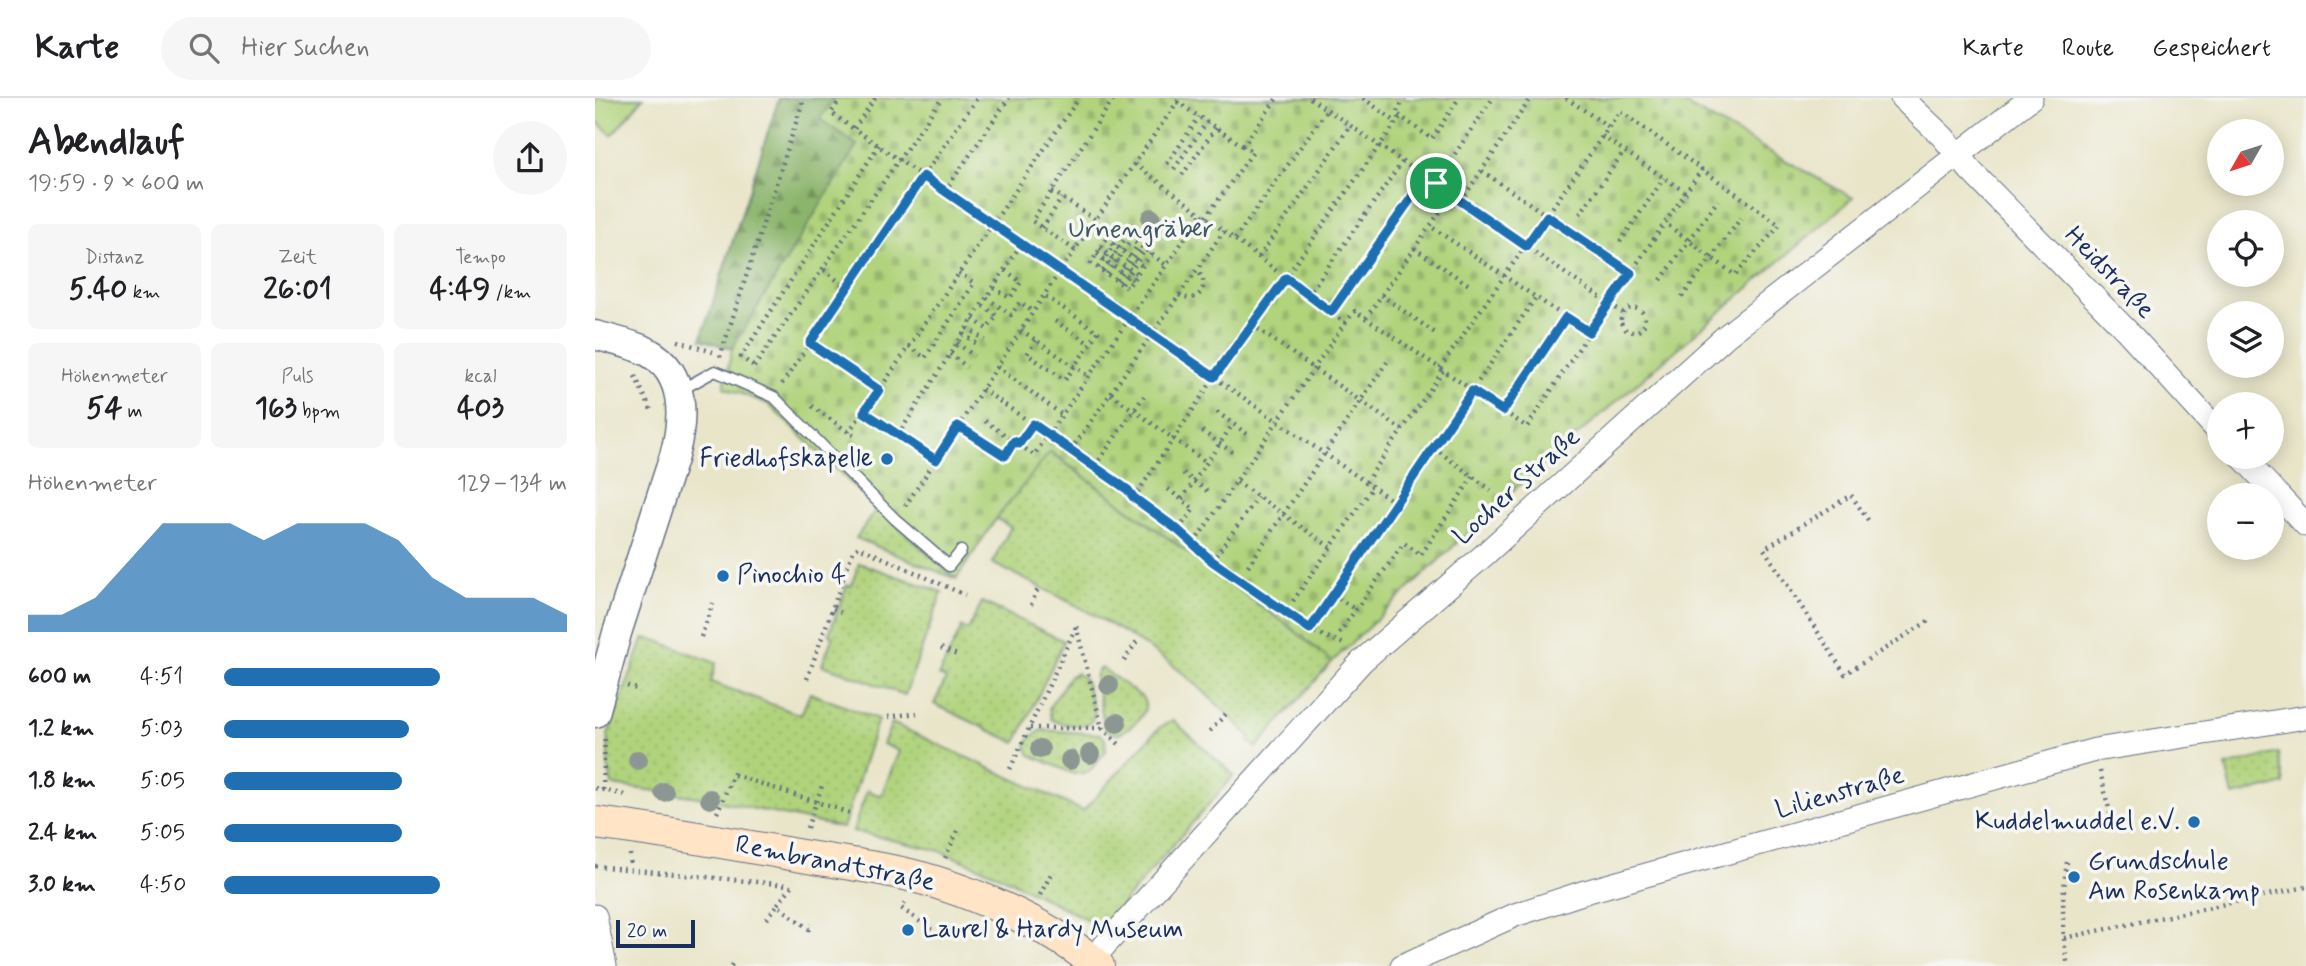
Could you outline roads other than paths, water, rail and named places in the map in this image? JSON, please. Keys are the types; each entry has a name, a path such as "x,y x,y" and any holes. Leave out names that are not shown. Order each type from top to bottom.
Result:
{"main road":[{"name":"Rembrandtstraße","path":"595,823 729,843 895,872 939,883 1015,915 1091,964"}],"street":[{"name":"Heidstraße","path":"1902,98 1943,137 2207,419"},
{"name":"Locher Straße","path":"1091,964 1362,661 1483,556 1726,336 2031,98"},
{"path":"595,335 648,352 666,367 679,391 682,411 680,434 617,633 595,713"},
{"path":"2253,469 2306,524"},
{"name":"Lilienstraße","path":"1402,966 1515,915 1585,892 2095,750 2125,743 2306,717"},
{"path":"595,916 605,966"}],"lane":[{"path":"679,391 715,371 774,397 895,519 949,566 961,551"}],"place":[{"name":"Friedhofskapelle","path":"887,459"},
{"name":"Pinochio 4","path":"723,576"},
{"name":"Kuddelmuddel e.V.","path":"2194,822"},
{"name":"Grundschule Am Rosenkamp","path":"2074,877"},
{"name":"Laurel & Hardy Museum","path":"908,930"}],"park label":[{"name":"Urnengräber","path":"1141,230"}]}
